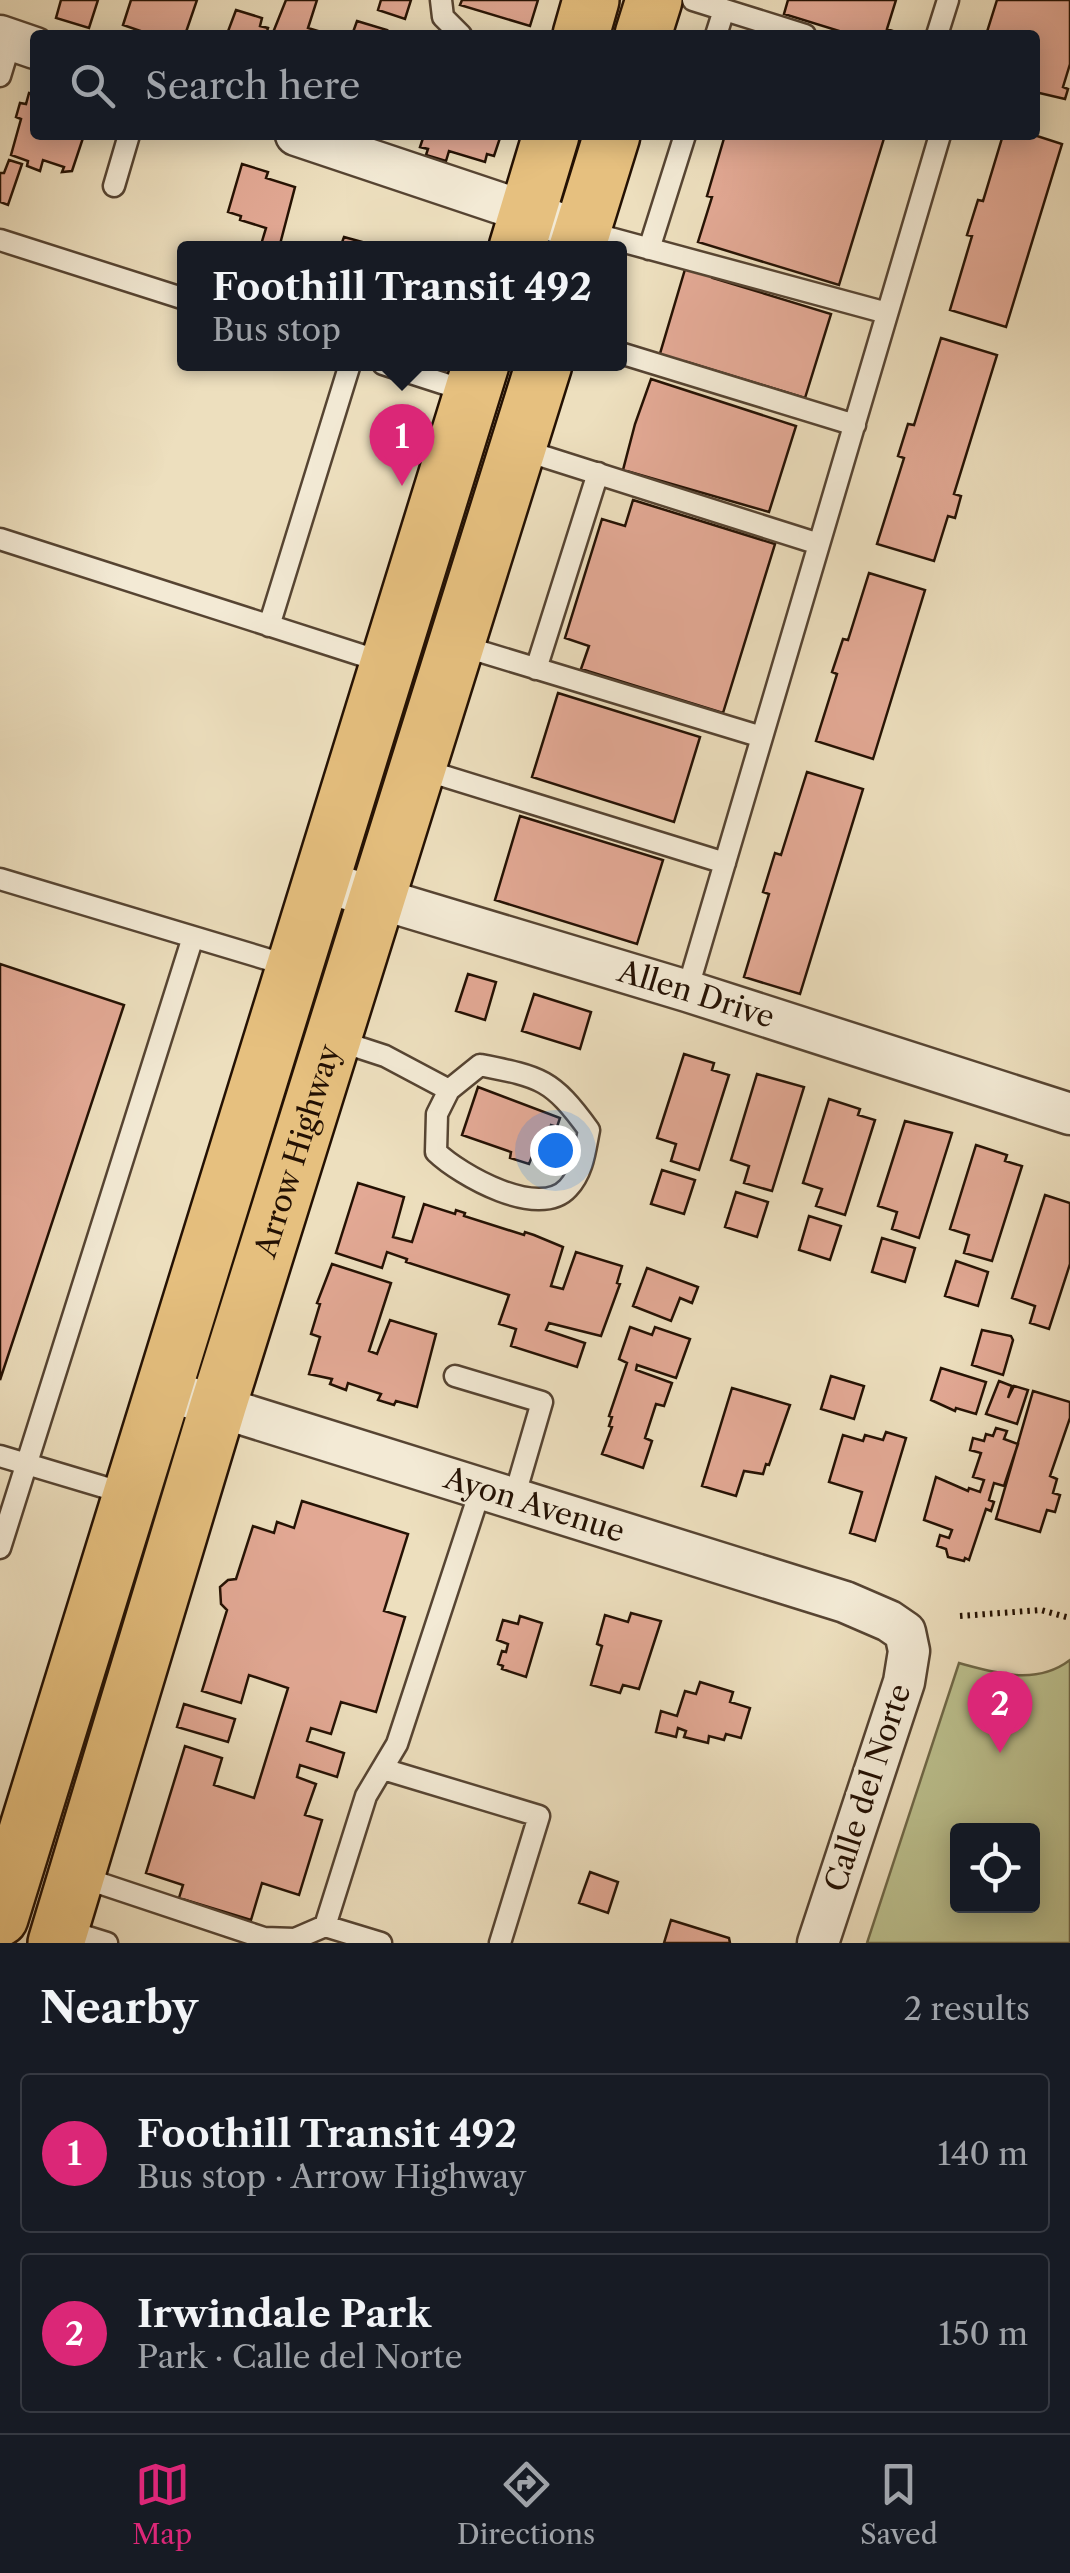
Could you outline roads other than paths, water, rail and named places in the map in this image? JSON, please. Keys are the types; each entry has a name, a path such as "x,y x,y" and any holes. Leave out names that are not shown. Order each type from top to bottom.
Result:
{"main road":[{"path":"582,30 591,0"},
{"path":"645,30 654,0"},
{"path":"522,230 549,140"},
{"path":"580,240 610,140"},
{"name":"Arrow Highway","path":"74,1938 76,1875 218,1406 542,371"},
{"name":"Arrow Highway","path":"1,1910 477,378"}],"street":[{"path":"308,140 522,230 580,240"},
{"name":"Allen Drive","path":"321,881 1070,1114"},
{"name":"Ayon Avenue","path":"162,1389 845,1602 890,1621 905,1632"},
{"name":"Calle del Norte","path":"818,1943 904,1682 910,1651 905,1632"}],"lane":[{"path":"440,0 443,17 456,30"},
{"path":"693,0 735,8 792,30"},
{"path":"939,30 948,0"},
{"path":"720,30 735,8"},
{"path":"114,186 128,140"},
{"path":"649,249 683,140"},
{"path":"687,992 939,140"},
{"path":"0,240 177,298"},
{"path":"627,246 887,313"},
{"path":"627,355 854,425"},
{"path":"270,626 348,371"},
{"path":"430,371 477,378"},
{"path":"518,449 819,544"},
{"path":"536,669 598,474"},
{"path":"0,539 388,664"},
{"path":"458,645 762,737"},
{"path":"419,769 725,862"},
{"path":"0,879 294,967"},
{"path":"0,1548 194,937"},
{"path":"334,1040 384,1056 449,1090"},
{"path":"480,1064 528,1074 562,1094 589,1130 583,1164 567,1190 543,1200 514,1195 454,1169 436,1152 437,1114 449,1090 480,1064"},
{"path":"325,1926 366,1796 397,1744 497,1493 542,1402 455,1376"},
{"path":"0,1456 131,1495"},
{"path":"383,1769 539,1816 500,1943"},
{"path":"76,1875 264,1938 295,1939 325,1926 381,1943"}],"place":[{"name":"Foothill Transit 492","path":"402,486"},
{"name":"Irwindale Park","path":"1000,1753"}]}
